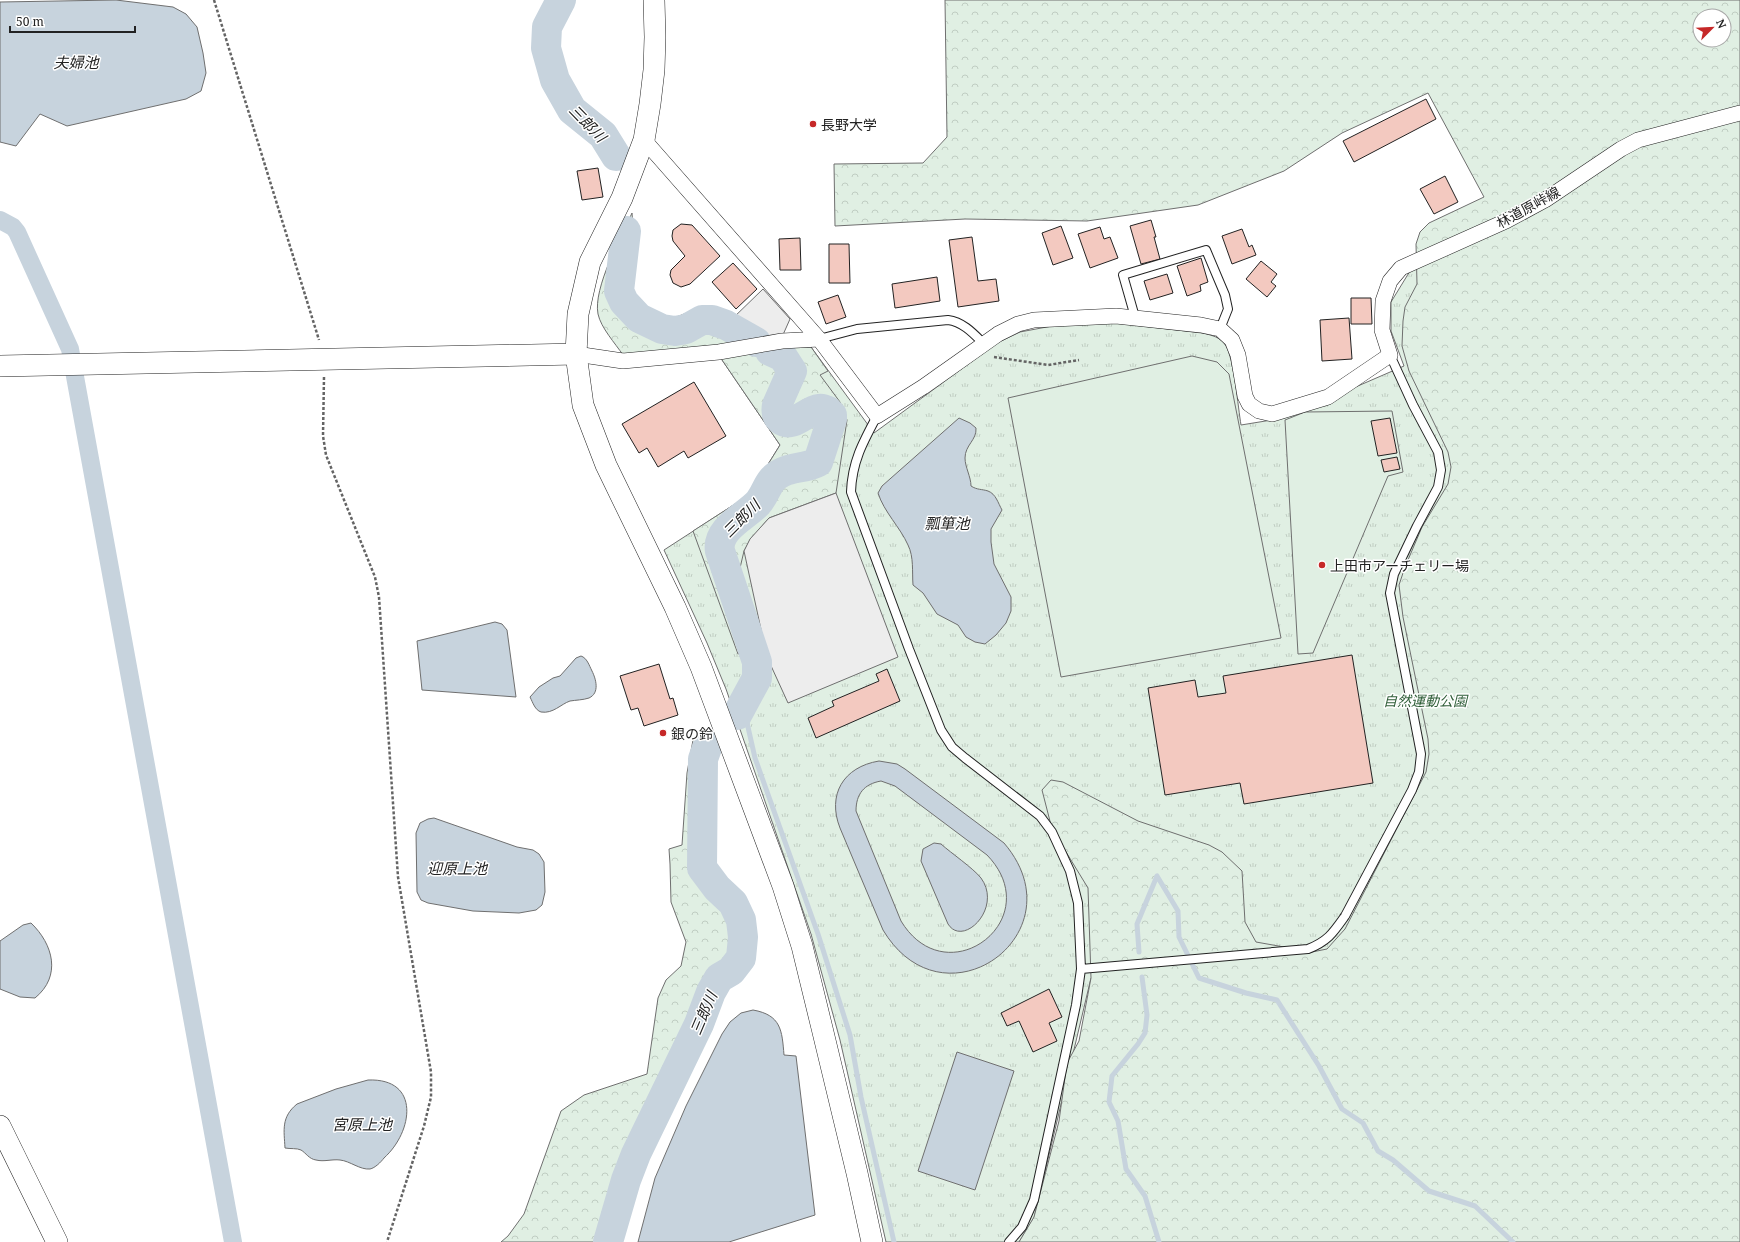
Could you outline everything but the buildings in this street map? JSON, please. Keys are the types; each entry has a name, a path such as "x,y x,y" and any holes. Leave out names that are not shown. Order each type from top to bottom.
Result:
{"street":[{"path":"654,0 654,70 644,140 622,198 590,262 578,314 576,354 583,405 606,465 675,607 698,660 783,886 802,946 858,1173 872,1242"},
{"name":"林道原峠線","path":"1390,355 1382,330 1383,301 1390,281 1401,268 1506,221 1545,200 1638,140 1740,113"},
{"path":"644,140 819,339 877,416 923,387 983,343 1018,324 1034,320 1116,316 1201,325 1220,329 1232,340 1238,355 1245,396 1249,404 1259,411 1272,414 1328,397 1390,355"},
{"path":"0,366 576,354 624,361 718,352 782,342 819,339"},
{"path":"0,1126 57,1242"}],"lane":[{"path":"1135,317 1123,275 1206,250 1225,295 1228,308 1220,329"},
{"path":"819,339 857,329 948,320 964,326 983,343"},
{"path":"1081,969 1308,949 1322,944 1332,935 1345,916 1412,790 1419,772 1421,754 1390,593 1394,574 1438,487 1441,470 1438,452 1390,355"},
{"path":"877,416 862,444 852,474 851,492 941,730 952,747 994,782 1040,816 1052,832 1070,871 1078,903 1081,969 1076,1005 1034,1200 1022,1227 1009,1242"}],"path":[{"path":"214,0 324,359 323,436 326,455 375,577 379,597 398,877 431,1072 431,1097 424,1126 387,1242"},
{"path":"983,343 992,356 1048,366 1079,360"}],"green space":[{"path":"945,0 1740,0 1740,1242 1019,1242 1034,1217 1059,1121 1067,1063 1079,1041 1091,978 1088,888 1052,829 1042,790 1051,780 1063,782 1138,821 1209,845 1222,852 1242,871 1245,922 1256,942 1312,952 1327,949 1345,929 1426,772 1429,754 1428,739 1403,617 1399,585 1422,527 1448,484 1451,467 1448,452 1409,371 1402,346 1403,321 1405,307 1417,284 1416,244 1420,232 1429,223 1484,197 1428,93 1342,133 1284,171 1198,205 1087,221 965,219 835,226 834,164 923,163 947,137"},
{"path":"632,213 635,254 628,293 631,302 652,320 661,323 702,309 716,312 765,339 716,349 623,355 602,325 598,314 598,303 600,291 609,263"},
{"name":"自然運動公園","path":"1523,224 1740,1242 1091,978 1034,1218 1019,1242 886,1242 840,1040 811,934 726,689 707,643 664,550 749,495 780,445 720,357 811,347 874,433 997,343 1020,332 1052,326 1116,323 1202,333 1219,338 1226,346 1229,353 1241,425 1284,418 1404,366 1391,331 1391,302 1410,271"},
{"path":"772,347 811,347 828,371 820,375 840,402 847,420 836,493 769,518 750,540 744,551 740,568 757,646 738,654 693,531 749,495 780,445 720,357"},
{"path":"1192,356 1217,362 1229,374 1281,638 1061,677 1008,398"},
{"name":"上田市アーチェリー場","path":"1392,411 1403,472 1388,476 1313,653 1298,654 1285,420 1305,412"},
{"path":"693,740 711,754 707,806 706,867 724,890 738,902 747,922 748,942 744,959 735,974 724,982 643,1153 612,1242 501,1242 508,1236 524,1214 561,1111 584,1095 647,1074 658,998 666,980 681,966 686,942 671,902 669,849 682,845 687,773"}],"shaded area":[{"path":"763,289 790,319 782,337 765,339 731,320"},
{"path":"836,493 898,657 788,703 767,657 744,551 750,539 769,518"}],"water":[{"name":"夫婦池","path":"116,0 173,7 186,14 197,27 203,53 206,73 201,91 186,99 67,126 40,114 16,146 0,142 0,2"},
{"name":"瓢箪池","path":"959,418 970,423 976,428 975,436 967,450 965,458 971,486 991,492 1002,510 991,529 991,542 994,564 1011,597 1011,611 1006,623 996,635 985,644 975,642 966,637 958,625 937,614 923,593 913,585 910,550 905,538 884,507 878,493 882,486"},
{"path":"495,622 502,624 507,630 516,697 422,690 417,641"},
{"path":"581,656 588,662 595,678 595,693 587,699 567,702 549,712 541,712 537,710 530,697 539,687 553,678 560,676 576,658"},
{"path":"879,761 897,764 1004,843 1023,877 1026,909 1016,937 995,958 968,971 938,972 909,959 883,930 836,816 837,794 841,784 847,776 866,764","holes":["881,781 895,786 987,855 1003,879 1006,903 999,924 984,940 965,950 943,952 920,943 901,921 856,811 859,795 866,787 875,782"]},
{"name":"迎原上池","path":"434,818 517,847 533,850 539,854 544,862 545,892 542,905 536,910 519,913 473,911 428,903 421,900 417,892 416,833 420,823"},
{"path":"934,843 941,844 973,870 981,878 987,890 987,901 984,912 971,928 963,931 955,930 948,924 921,861 923,849"},
{"path":"31,923 45,940 51,960 49,980 35,998 20,997 0,989 0,941 23,925"},
{"path":"753,1010 762,1012 775,1020 781,1031 784,1055 796,1056 815,1215 729,1242 638,1242 655,1178 686,1106 722,1034 730,1022 741,1013"},
{"path":"957,1052 1014,1071 975,1190 918,1171"},
{"name":"宮原上池","path":"368,1080 385,1082 397,1088 404,1097 407,1108 406,1121 401,1135 394,1147 378,1165 370,1169 366,1169 340,1160 316,1160 309,1157 301,1150 285,1148 284,1130 286,1119 288,1114 297,1104 336,1089"}],"waterway":[{"name":"三郎川","path":"561,0 547,27 546,48 555,80 572,110 603,135 616,156"},
{"path":"0,220 13,227 17,232 70,349 233,1242"},
{"name":"三郎川","path":"626,231 619,291 624,302 639,318 662,329 675,331 686,329 702,320 712,320 726,325 756,342"},
{"name":"三郎川","path":"737,715 757,678 757,662 720,551 720,543 727,530 758,503 774,478 787,470 818,462 832,419 832,415 824,409 814,410 795,421 790,422 781,420 778,417 776,409 777,405 792,371 783,357 770,351"},
{"path":"743,705 755,758 818,934 850,1035 861,1097 894,1242"},
{"name":"三郎川","path":"608,1242 626,1180 636,1154 699,1024 711,992 719,978 731,971 741,958 743,937 741,920 733,903 717,888 702,868 703,759 708,745"},
{"path":"1157,876 1178,911 1179,937 1199,978 1246,993 1277,1000 1319,1066 1342,1109 1363,1123 1378,1151 1393,1160 1429,1191 1475,1206 1513,1242"},
{"path":"1139,952 1137,924 1157,876"},
{"path":"1142,977 1147,1015 1145,1033 1112,1076 1109,1102 1118,1121 1126,1169 1145,1196 1159,1242"}],"place":[{"name":"長野大学","path":"813,124"},
{"name":"上田市アーチェリー場","path":"1322,565"},
{"name":"銀の鈴","path":"663,733"}]}
